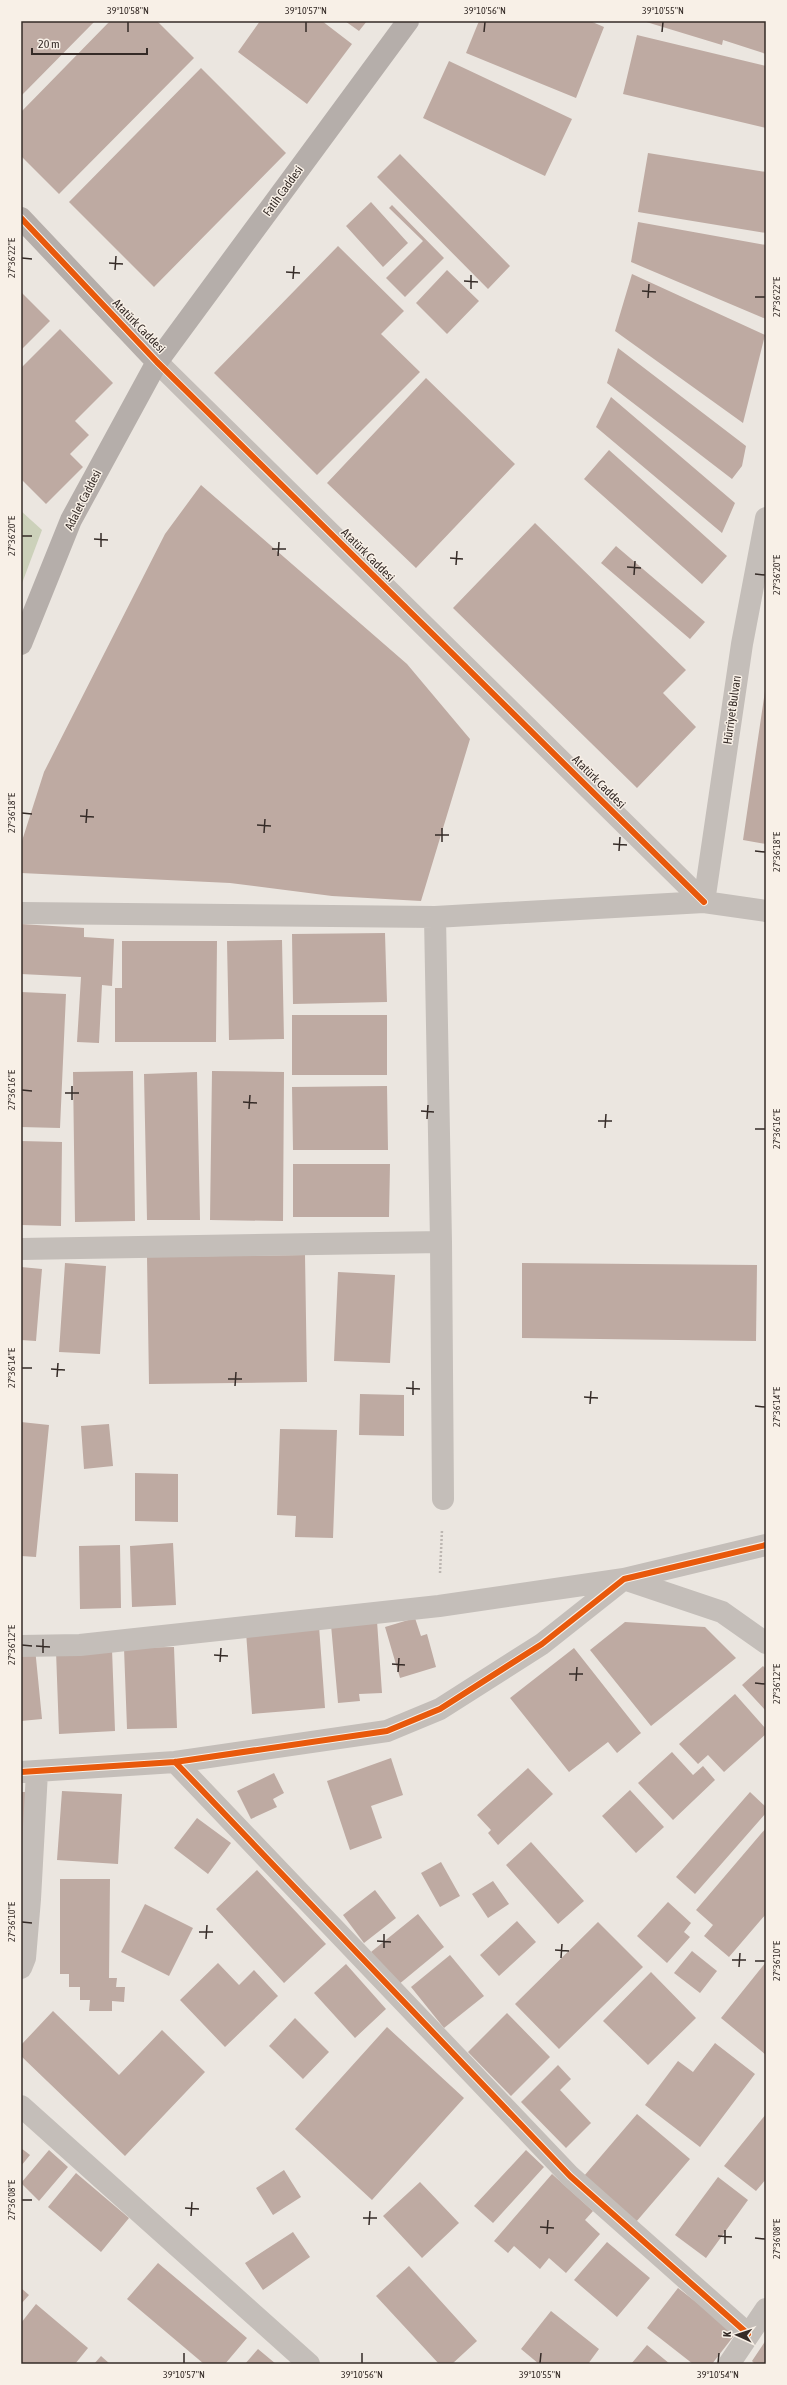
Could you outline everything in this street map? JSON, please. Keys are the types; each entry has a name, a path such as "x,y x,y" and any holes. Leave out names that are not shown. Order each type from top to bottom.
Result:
{"street":[{"name":"Fatih Caddesi","path":"157,362 408,21"},
{"name":"Atatürk Caddesi","path":"21,218 157,362 704,902"},
{"name":"Adalet Caddesi","path":"21,644 71,520 157,362"},
{"name":"Hürriyet Bulvarı","path":"704,902 742,644 766,518"},
{"path":"21,913 435,918 704,902 766,911"},
{"path":"435,918 441,1242 443,1499"},
{"path":"21,1248 441,1242"},
{"path":"21,1646 80,1645 439,1606 624,1579 766,1545"},
{"path":"624,1579 722,1612 766,1643"},
{"path":"21,1968 25,1958 30,1899 29,1772 175,1762 387,1731 440,1709 542,1644 624,1579"},
{"path":"175,1762 570,2176 748,2334"},
{"path":"21,2106 309,2364"},
{"path":"729,2364 766,2309"}],"path":[{"path":"439,1606 443,1499"}],"green space":[{"path":"21,511 42,530 21,586"}],"building":[{"path":"21,21 95,21 21,96"},
{"path":"110,21 157,21 194,58 59,194 21,156 21,112"},
{"path":"260,21 322,21 352,44 307,104 238,52"},
{"path":"345,21 367,21 359,31"},
{"path":"479,21 590,21 604,27 576,98 466,53"},
{"path":"643,21 766,21 766,54 723,40 722,45"},
{"path":"637,35 766,66 766,128 623,94"},
{"path":"449,61 572,119 545,176 423,118"},
{"path":"201,68 286,153 154,287 69,202"},
{"path":"648,153 766,172 766,233 638,212"},
{"path":"400,154 510,266 488,289 377,177"},
{"path":"371,202 408,243 383,267 346,226"},
{"path":"392,205 444,258 405,297 386,278 423,241 389,208"},
{"path":"638,222 766,245 766,319 631,262"},
{"path":"338,246 404,311 381,334 420,372 317,475 214,373"},
{"path":"447,270 479,301 447,334 416,303"},
{"path":"632,274 765,335 743,423 615,331"},
{"path":"21,292 50,321 21,350"},
{"path":"60,329 113,383 75,421 89,435 70,454 83,467 46,504 21,479 21,368"},
{"path":"618,348 746,446 742,466 732,479 607,383"},
{"path":"426,378 515,464 416,568 327,483"},
{"path":"611,397 735,503 722,533 596,427"},
{"path":"609,450 727,556 702,584 584,479"},
{"path":"201,485 407,664 470,739 421,901 332,896 230,883 21,873 21,844 44,772 165,534"},
{"path":"535,523 686,670 663,693 696,727 637,788 453,608"},
{"path":"616,546 705,622 690,639 601,563"},
{"path":"766,691 766,844 743,840"},
{"path":"21,924 84,928 84,937 114,939 112,986 102,985 99,1043 77,1042 81,977 21,974"},
{"path":"385,933 387,1002 293,1004 292,934"},
{"path":"282,940 284,1039 229,1040 227,941"},
{"path":"122,941 217,941 216,1042 115,1042 115,988 122,988"},
{"path":"21,992 66,994 60,1128 21,1127"},
{"path":"292,1015 387,1015 387,1075 292,1075"},
{"path":"133,1071 135,1221 75,1222 73,1072"},
{"path":"212,1071 284,1072 283,1221 210,1220"},
{"path":"197,1072 200,1220 147,1220 144,1074"},
{"path":"387,1086 388,1150 293,1150 292,1087"},
{"path":"21,1141 62,1142 61,1226 21,1225"},
{"path":"293,1164 390,1164 389,1217 293,1217"},
{"path":"305,1255 307,1382 149,1384 147,1257"},
{"path":"65,1263 106,1266 100,1354 59,1352"},
{"path":"522,1263 757,1265 756,1341 522,1338"},
{"path":"21,1267 42,1269 36,1341 21,1340"},
{"path":"338,1272 395,1275 390,1363 334,1361"},
{"path":"360,1394 404,1395 404,1436 359,1435"},
{"path":"21,1422 49,1425 36,1557 21,1556"},
{"path":"109,1424 113,1466 84,1469 81,1426"},
{"path":"280,1429 337,1430 333,1538 295,1537 296,1516 277,1515"},
{"path":"135,1473 178,1474 178,1522 135,1521"},
{"path":"173,1543 176,1605 132,1607 130,1546"},
{"path":"120,1545 121,1608 80,1609 79,1546"},
{"path":"415,1618 421,1636 427,1634 436,1667 400,1678 385,1627"},
{"path":"377,1621 382,1693 359,1694 360,1701 338,1703 331,1625"},
{"path":"625,1622 705,1627 736,1658 651,1726 590,1650"},
{"path":"319,1626 325,1708 252,1714 246,1632"},
{"path":"174,1647 177,1728 127,1729 124,1648"},
{"path":"35,1648 42,1719 21,1721 21,1650"},
{"path":"574,1648 641,1733 617,1753 608,1742 569,1772 510,1698"},
{"path":"112,1649 115,1731 59,1734 56,1651"},
{"path":"763,1666 766,1669 766,1711 742,1685"},
{"path":"735,1694 766,1729 766,1734 724,1772 708,1755 698,1764 679,1744"},
{"path":"672,1752 693,1775 703,1766 715,1780 673,1820 638,1783"},
{"path":"391,1758 403,1795 371,1806 382,1838 350,1850 327,1781"},
{"path":"528,1768 553,1794 498,1845 488,1833 491,1830 477,1815"},
{"path":"274,1773 284,1793 273,1799 277,1807 251,1819 237,1791"},
{"path":"630,1790 664,1827 636,1853 602,1816"},
{"path":"62,1791 122,1794 118,1864 57,1860"},
{"path":"21,1792 27,1792 21,1871"},
{"path":"750,1792 766,1807 766,1813 695,1894 676,1877"},
{"path":"197,1818 231,1843 208,1874 174,1848"},
{"path":"766,1828 766,1914 729,1957 704,1936 713,1925 696,1910"},
{"path":"531,1842 584,1901 558,1924 506,1865"},
{"path":"441,1862 460,1896 440,1907 421,1873"},
{"path":"257,1870 326,1944 284,1983 216,1909"},
{"path":"60,1879 110,1879 109,1978 117,1978 116,1987 125,1987 124,2002 112,2001 112,2011 89,2011 90,2000 80,2000 80,1987 69,1987 69,1974 60,1974"},
{"path":"493,1881 509,1904 488,1918 472,1894"},
{"path":"375,1890 396,1918 364,1943 343,1915"},
{"path":"668,1902 691,1923 684,1932 690,1937 667,1963 637,1936"},
{"path":"145,1904 193,1928 169,1976 121,1952"},
{"path":"418,1914 444,1947 398,1985 371,1952"},
{"path":"517,1921 536,1942 499,1976 480,1955"},
{"path":"598,1922 643,1967 559,2049 515,2004"},
{"path":"692,1951 717,1971 700,1993 674,1973"},
{"path":"450,1955 484,1996 444,2028 411,1987"},
{"path":"766,1962 766,2055 721,2018"},
{"path":"218,1963 239,1985 254,1970 278,1996 225,2047 180,2000"},
{"path":"346,1964 386,2009 355,2038 314,1993"},
{"path":"651,1972 696,2018 648,2065 603,2021"},
{"path":"53,2011 119,2075 162,2030 205,2072 125,2156 21,2056 21,2045"},
{"path":"507,2013 550,2057 511,2096 468,2052"},
{"path":"295,2018 329,2052 303,2079 269,2046"},
{"path":"387,2027 464,2098 372,2200 295,2129"},
{"path":"715,2043 755,2074 700,2147 645,2105 678,2061 693,2072"},
{"path":"558,2065 571,2079 560,2090 591,2123 566,2148 521,2102"},
{"path":"637,2114 690,2159 636,2222 584,2176"},
{"path":"766,2114 766,2179 756,2191 724,2166"},
{"path":"21,2148 30,2155 21,2166"},
{"path":"49,2150 68,2167 39,2201 21,2183"},
{"path":"526,2150 544,2167 493,2223 474,2206"},
{"path":"284,2170 301,2197 273,2215 256,2188"},
{"path":"76,2173 129,2218 101,2252 48,2207"},
{"path":"552,2174 593,2211 585,2220 600,2234 566,2273 549,2258 540,2269 514,2246 508,2253 494,2241"},
{"path":"718,2177 748,2200 706,2258 675,2235"},
{"path":"420,2182 459,2223 422,2258 383,2216"},
{"path":"293,2232 310,2257 263,2290 245,2263"},
{"path":"607,2242 650,2278 617,2317 574,2280"},
{"path":"158,2263 247,2338 225,2364 204,2364 127,2299"},
{"path":"409,2266 477,2341 452,2364 439,2364 376,2296"},
{"path":"21,2288 29,2295 21,2304"},
{"path":"678,2288 736,2333 712,2364 693,2364 647,2328"},
{"path":"36,2304 88,2348 75,2364 21,2364 21,2323"},
{"path":"551,2311 599,2349 588,2364 539,2364 521,2349"},
{"path":"766,2340 766,2364 755,2364 752,2361"},
{"path":"647,2345 670,2364 631,2364"},
{"path":"258,2349 276,2364 245,2364"},
{"path":"101,2356 110,2364 94,2364"}],"cycle path":[{"path":"21,218 157,362 704,902"},
{"path":"21,1772 175,1762 387,1731 440,1709 542,1644 624,1579 766,1545"},
{"path":"175,1762 570,2176 748,2334"}]}
